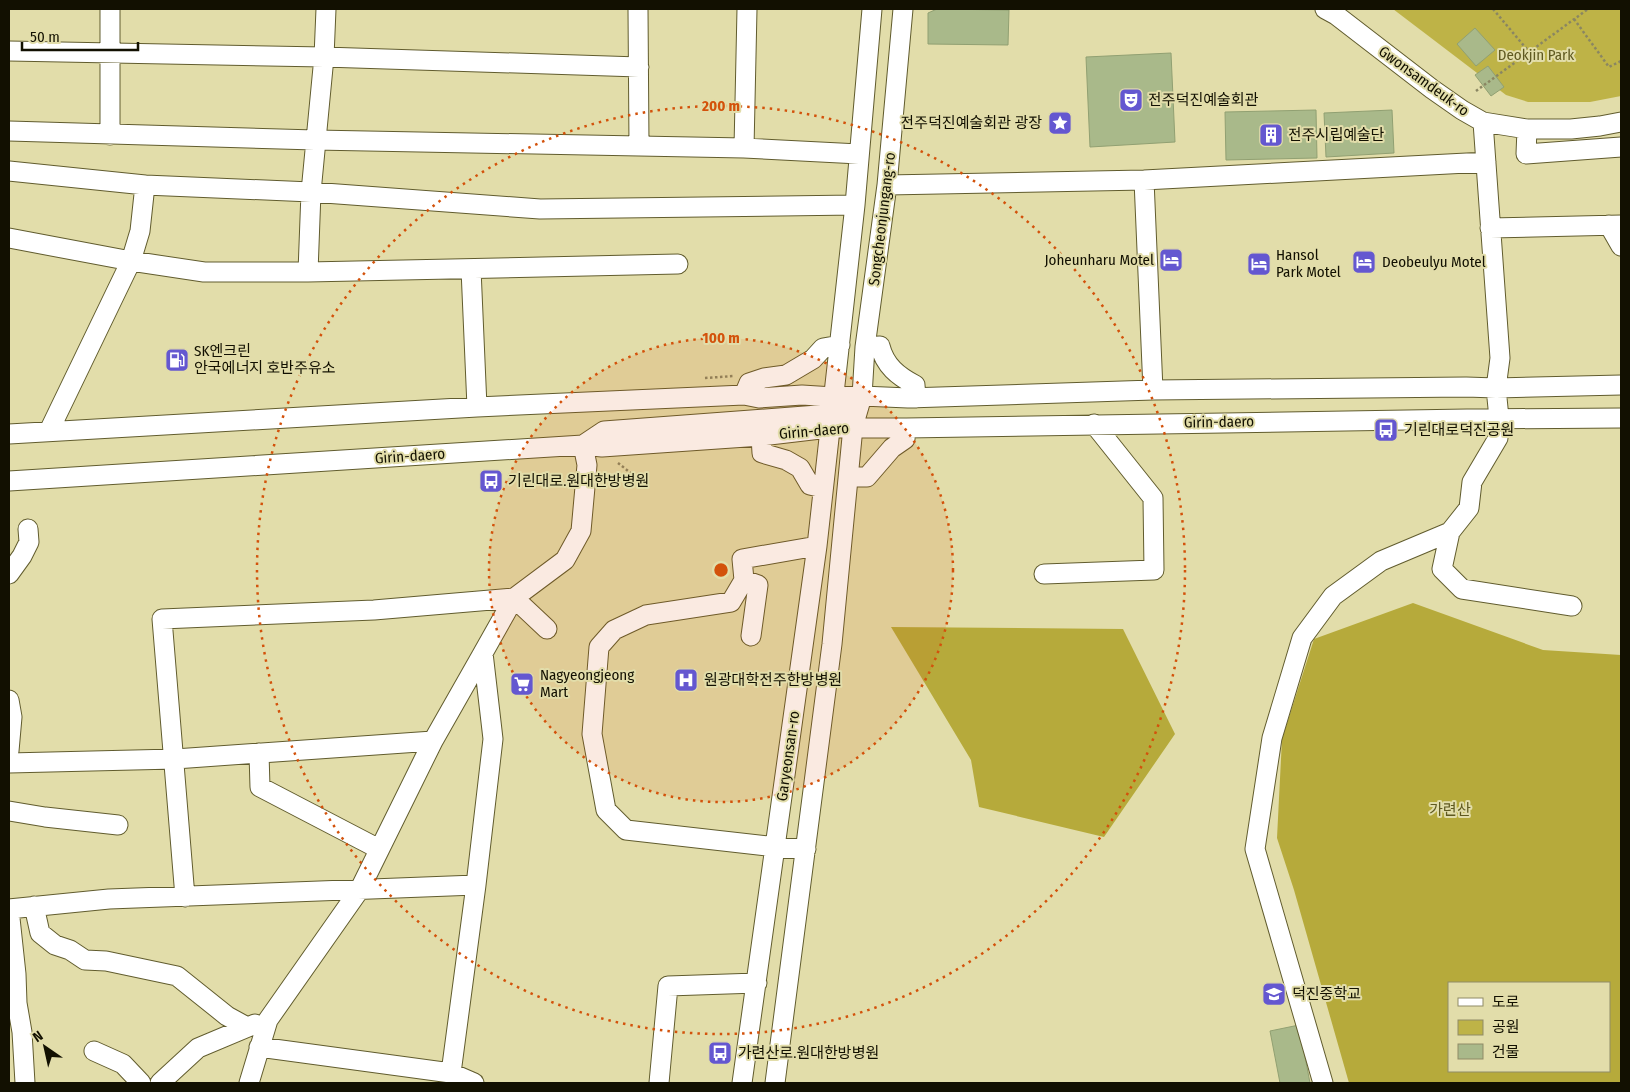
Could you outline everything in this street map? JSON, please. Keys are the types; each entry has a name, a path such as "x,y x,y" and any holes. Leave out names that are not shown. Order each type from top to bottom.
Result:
{"street":[{"path":"110,9 110,135"},
{"path":"308,272 311,192 324,57 326,9"},
{"path":"638,9 639,146"},
{"path":"744,148 746,9"},
{"name":"Songcheonjungang-ro","path":"853,427 841,406 840,345 853,229 872,9"},
{"name":"Songcheonjungang-ro","path":"841,406 865,347 887,185 902,9"},
{"name":"Gwonsamdeuk-ro","path":"1325,9 1336,15 1440,95 1482,122 1527,129 1600,126 1621,122"},
{"path":"9,51 324,57 639,67"},
{"path":"1482,122 1500,358 1496,388 1499,418 1498,438 1472,482 1469,508 1450,532 1442,569 1462,589 1572,606"},
{"path":"1527,129 1526,154 1621,147"},
{"path":"9,131 315,140 744,148 859,154"},
{"path":"887,185 1144,180 1486,162"},
{"path":"9,171 145,185 311,192 540,209 855,204"},
{"path":"1144,180 1153,390"},
{"path":"49,431 131,261 140,231 145,185"},
{"path":"1490,228 1615,225 1621,246"},
{"path":"249,1083 268,1020 360,888 433,741 514,598 565,560 581,532 586,465 583,445 604,431 841,406 860,241 853,229"},
{"path":"9,238 131,261 204,272 308,272 678,264"},
{"path":"471,269 477,407"},
{"path":"744,395 749,383 764,378 786,375 813,359 824,348 840,345"},
{"path":"865,347 880,346 889,366 900,377 915,385 916,398"},
{"name":"Girin-daero","path":"9,482 583,445 602,447 761,436 841,406 916,398 1153,390 1466,386 1496,388 1621,385"},
{"name":"Girin-daero","path":"9,434 477,407 744,395 759,398 802,395 841,406 853,427 906,428 1499,418 1621,418"},
{"name":"Garyeonsan-ro","path":"742,1083 817,546 823,488 841,406"},
{"path":"1044,574 1154,570 1153,498 1094,424"},
{"name":"Garyeonsan-ro","path":"774,1083 832,644 853,427"},
{"path":"849,477 867,477 892,448 906,439 906,428"},
{"path":"761,436 762,453 786,460 800,468 810,485 823,488"},
{"path":"9,574 29,542 28,529"},
{"path":"1323,1083 1255,849 1272,738 1302,638 1333,596 1380,561 1450,532"},
{"path":"806,849 626,830 606,810 592,734 599,646 614,630 646,615 731,602 744,580 742,559 817,546"},
{"path":"744,580 758,585 751,636"},
{"path":"185,897 162,619 374,610 514,598 547,629"},
{"path":"451,1073 493,739 483,653"},
{"path":"9,700 12,717 9,751"},
{"path":"9,764 174,759 433,741"},
{"path":"259,753 260,787 379,849"},
{"path":"9,811 45,817 118,824"},
{"path":"25,1083 22,1032 17,1003 9,909 109,899 476,885"},
{"path":"34,906 40,933 55,945 70,950 85,960 106,960 177,976 220,1011 247,1027"},
{"path":"659,1083 668,986 757,983"},
{"path":"160,1083 198,1048 268,1020"},
{"path":"259,1047 451,1073 474,1083"},
{"path":"94,1051 122,1064 141,1083"}],"path":[{"path":"1493,9 1530,53"},
{"path":"1476,91 1588,9"},
{"path":"1574,19 1609,67 1621,61"},
{"path":"586,465 618,463 632,474"}],"green space":[{"name":"Deokjin Park","path":"1393,9 1621,9 1621,96 1590,102 1528,102 1506,95"},
{"name":"가련산","path":"1413,603 1543,650 1621,655 1621,1083 1349,1083 1294,890 1277,838 1282,739 1314,639"},
{"path":"891,627 1123,629 1175,734 1104,837 979,807 971,760"}],"building":[{"path":"937,9 1009,10 1008,45 928,44 928,13"},
{"path":"1475,28 1495,50 1476,66 1457,44"},
{"name":"전주덕진예술회관","path":"1171,53 1175,142 1090,147 1086,57"},
{"path":"1488,66 1504,87 1491,96 1475,75"},
{"name":"전주시립예술단","path":"1316,110 1317,158 1226,160 1225,112"},
{"path":"1392,110 1394,153 1326,157 1324,113"},
{"path":"1299,1025 1310,1083 1280,1083 1270,1031"}],"place":[{"name":"전주덕진예술회관","path":"1131,100"},
{"name":"전주덕진예술회관 광장","path":"1060,123"},
{"name":"전주시립예술단","path":"1271,135"},
{"name":"Joheunharu Motel","path":"1171,260"},
{"name":"Deobeulyu Motel","path":"1364,262"},
{"name":"Hansol Park Motel","path":"1259,264"},
{"name":"SK엔크린 안국에너지 호반주유소","path":"177,360"},
{"name":"기린대로덕진공원","path":"1386,430"},
{"name":"기린대로.원대한방병원","path":"491,481"},
{"name":"원광대학전주한방병원","path":"686,680"},
{"name":"Nagyeongjeong Mart","path":"522,684"},
{"name":"덕진중학교","path":"1274,994"},
{"name":"가련산로.원대한방병원","path":"720,1053"}]}
